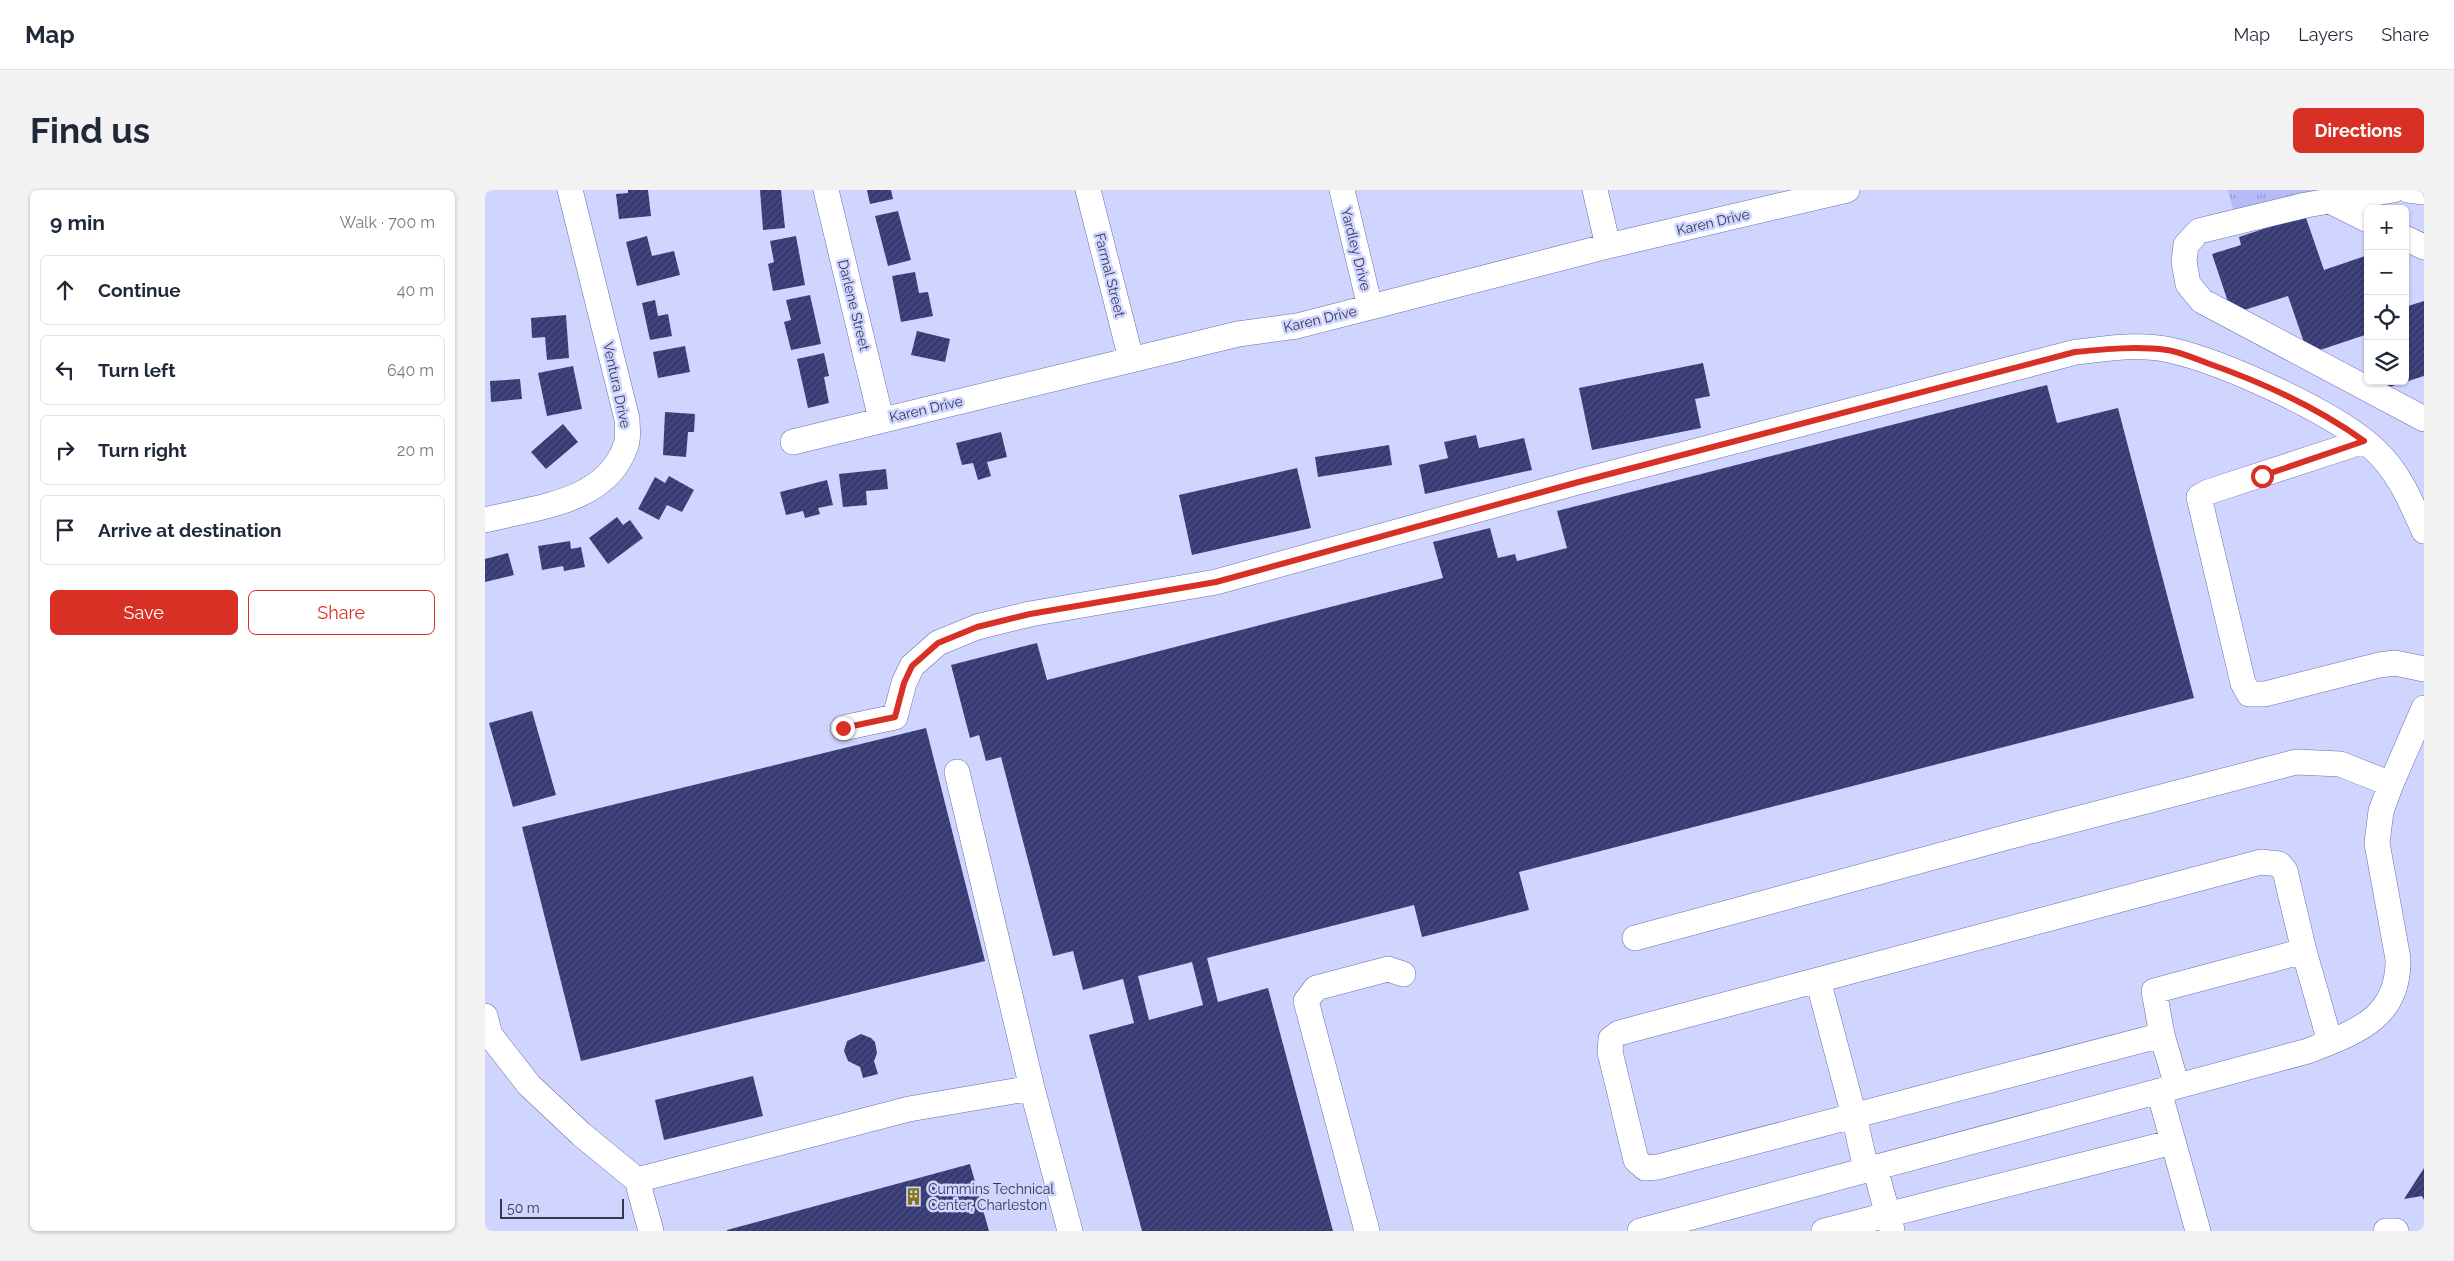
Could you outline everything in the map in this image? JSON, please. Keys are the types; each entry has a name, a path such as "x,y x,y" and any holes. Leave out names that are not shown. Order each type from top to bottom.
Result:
{"street":[{"name":"Ventura Drive","path":"485,520 576,496 600,484 616,467 627,444 627,418 570,190"},
{"name":"Darlene Street","path":"826,190 881,419"},
{"name":"Farmal Street","path":"1088,190 1131,359"},
{"name":"Yardley Drive","path":"1342,190 1370,307"},
{"path":"1595,190 1609,246"},
{"name":"Karen Drive","path":"793,442 881,419 1238,334 1297,326 1609,246 1847,190"},
{"path":"2393,190 2330,201 2199,230 2187,245 2184,261 2187,284 2202,301 2424,419"},
{"path":"2408,190 2424,192"},
{"path":"2330,201 2364,218"},
{"path":"2409,240 2424,248"},
{"path":"843,728 895,717 904,683 912,666 938,643 977,627 1030,614 1216,582 1575,483 2075,352 2139,348 2169,350 2229,370 2280,393 2346,428 2376,451 2402,481 2424,532"},
{"path":"2364,441 2208,492 2199,497 2243,683 2249,694 2265,694 2379,665 2395,664 2424,669"},
{"path":"1640,1231 2308,1051 2360,1030 2373,1020 2391,998 2398,974 2398,959 2377,842 2381,811 2424,708"},
{"path":"1635,938 1994,840 2296,762 2340,764 2391,784"},
{"path":"957,772 1032,1088 1069,1231"},
{"path":"2163,1035 1658,1167 1645,1168 1636,1160 1610,1052 1611,1039 1619,1033 2261,862 2279,864 2285,871 2304,951 2330,1042"},
{"path":"2198,1231 2173,1142 2163,1035 2155,991 2304,951"},
{"path":"1367,1231 1306,1001 1316,988 1388,969 1403,974"},
{"path":"1818,980 1854,1116 1891,1223"},
{"path":"485,1016 490,1035 529,1085 581,1134 637,1180 651,1231"},
{"path":"637,1180 909,1108 1032,1088"},
{"path":"1824,1231 1891,1223 2173,1142"},
{"path":"2386,1231 2396,1231"}],"green space":[{"path":"2228,190 2330,190 2234,214"}],"building":[{"path":"628,190 648,190 651,216 619,219 616,194 628,193"},
{"path":"760,190 781,190 785,228 763,230"},
{"path":"867,190 891,190 893,199 870,204"},
{"path":"898,211 911,260 888,266 875,216"},
{"path":"2305,215 2324,270 2364,256 2364,335 2308,354 2288,296 2232,314 2212,254 2241,245 2239,237"},
{"path":"647,236 652,256 674,251 680,275 637,286 626,242"},
{"path":"796,236 805,285 773,291 768,264 774,262 770,241"},
{"path":"915,272 919,293 928,292 933,316 901,322 892,276"},
{"path":"810,295 821,344 791,350 784,322 791,320 786,300"},
{"path":"655,300 658,316 668,314 672,336 650,340 642,303"},
{"path":"2424,301 2424,376 2409,381 2409,340 2409,306"},
{"path":"566,315 569,358 547,360 545,337 532,338 531,318"},
{"path":"917,331 950,339 945,362 911,355"},
{"path":"685,346 690,372 658,378 653,352"},
{"path":"824,353 829,376 824,377 829,403 808,408 797,359"},
{"path":"1703,363 1710,396 1695,399 1701,428 1592,450 1579,388"},
{"path":"573,366 582,409 547,416 538,373"},
{"path":"520,379 522,399 491,402 490,381"},
{"path":"2047,385 2057,423 2118,408 2194,698 1519,872 1529,910 1422,937 1414,905 1207,958 1218,1002 1268,988 1333,1231 1142,1231 1089,1035 1134,1023 1123,979 1083,990 1073,951 1053,956 1001,757 986,761 979,735 970,738 951,665 1037,643 1047,680 1443,578 1433,542 1490,528 1498,558 1515,554 1517,561 1567,548 1557,511","holes":["1192,962 1203,1005 1149,1020 1138,976"]},
{"path":"2382,385 2396,385 2383,389"},
{"path":"665,412 695,414 694,432 688,432 686,457 663,455"},
{"path":"563,424 578,442 546,469 531,452"},
{"path":"1001,432 1007,457 987,462 991,476 978,480 973,463 962,465 956,443"},
{"path":"1476,435 1479,448 1524,438 1532,470 1425,494 1419,465 1448,458 1444,442"},
{"path":"1389,445 1392,465 1318,477 1315,457"},
{"path":"1297,468 1311,528 1192,555 1179,495"},
{"path":"886,469 888,489 866,491 867,505 843,507 839,474"},
{"path":"669,476 694,490 682,512 667,505 659,520 638,509 655,477 665,483"},
{"path":"827,480 833,505 818,508 820,514 805,518 803,511 786,515 780,492"},
{"path":"617,517 623,525 630,520 643,538 608,564 589,538"},
{"path":"570,541 571,549 581,547 585,567 564,571 563,566 542,570 538,546"},
{"path":"508,553 514,575 485,582 485,559"},
{"path":"532,711 556,795 513,807 489,723"},
{"path":"926,728 985,961 581,1061 522,827"},
{"path":"861,1034 875,1042 877,1053 874,1061 878,1074 863,1078 860,1067 848,1061 844,1051 847,1041"},
{"path":"753,1076 763,1116 664,1140 655,1100"},
{"name":"Cummins Technical Center, Charleston","path":"970,1164 989,1231 727,1231 727,1230"},
{"path":"2424,1168 2424,1200 2422,1196 2404,1199"}],"place":[{"name":"Cummins Technical Center, Charleston","path":"914,1197"}],"route":[{"path":"843,728 895,717 904,683 912,666 938,643 977,627 1030,614 1216,582 1403,532 1575,483 2075,352 2109,348 2169,350 2229,370 2289,397 2346,428 2364,441 2262,476"}]}
